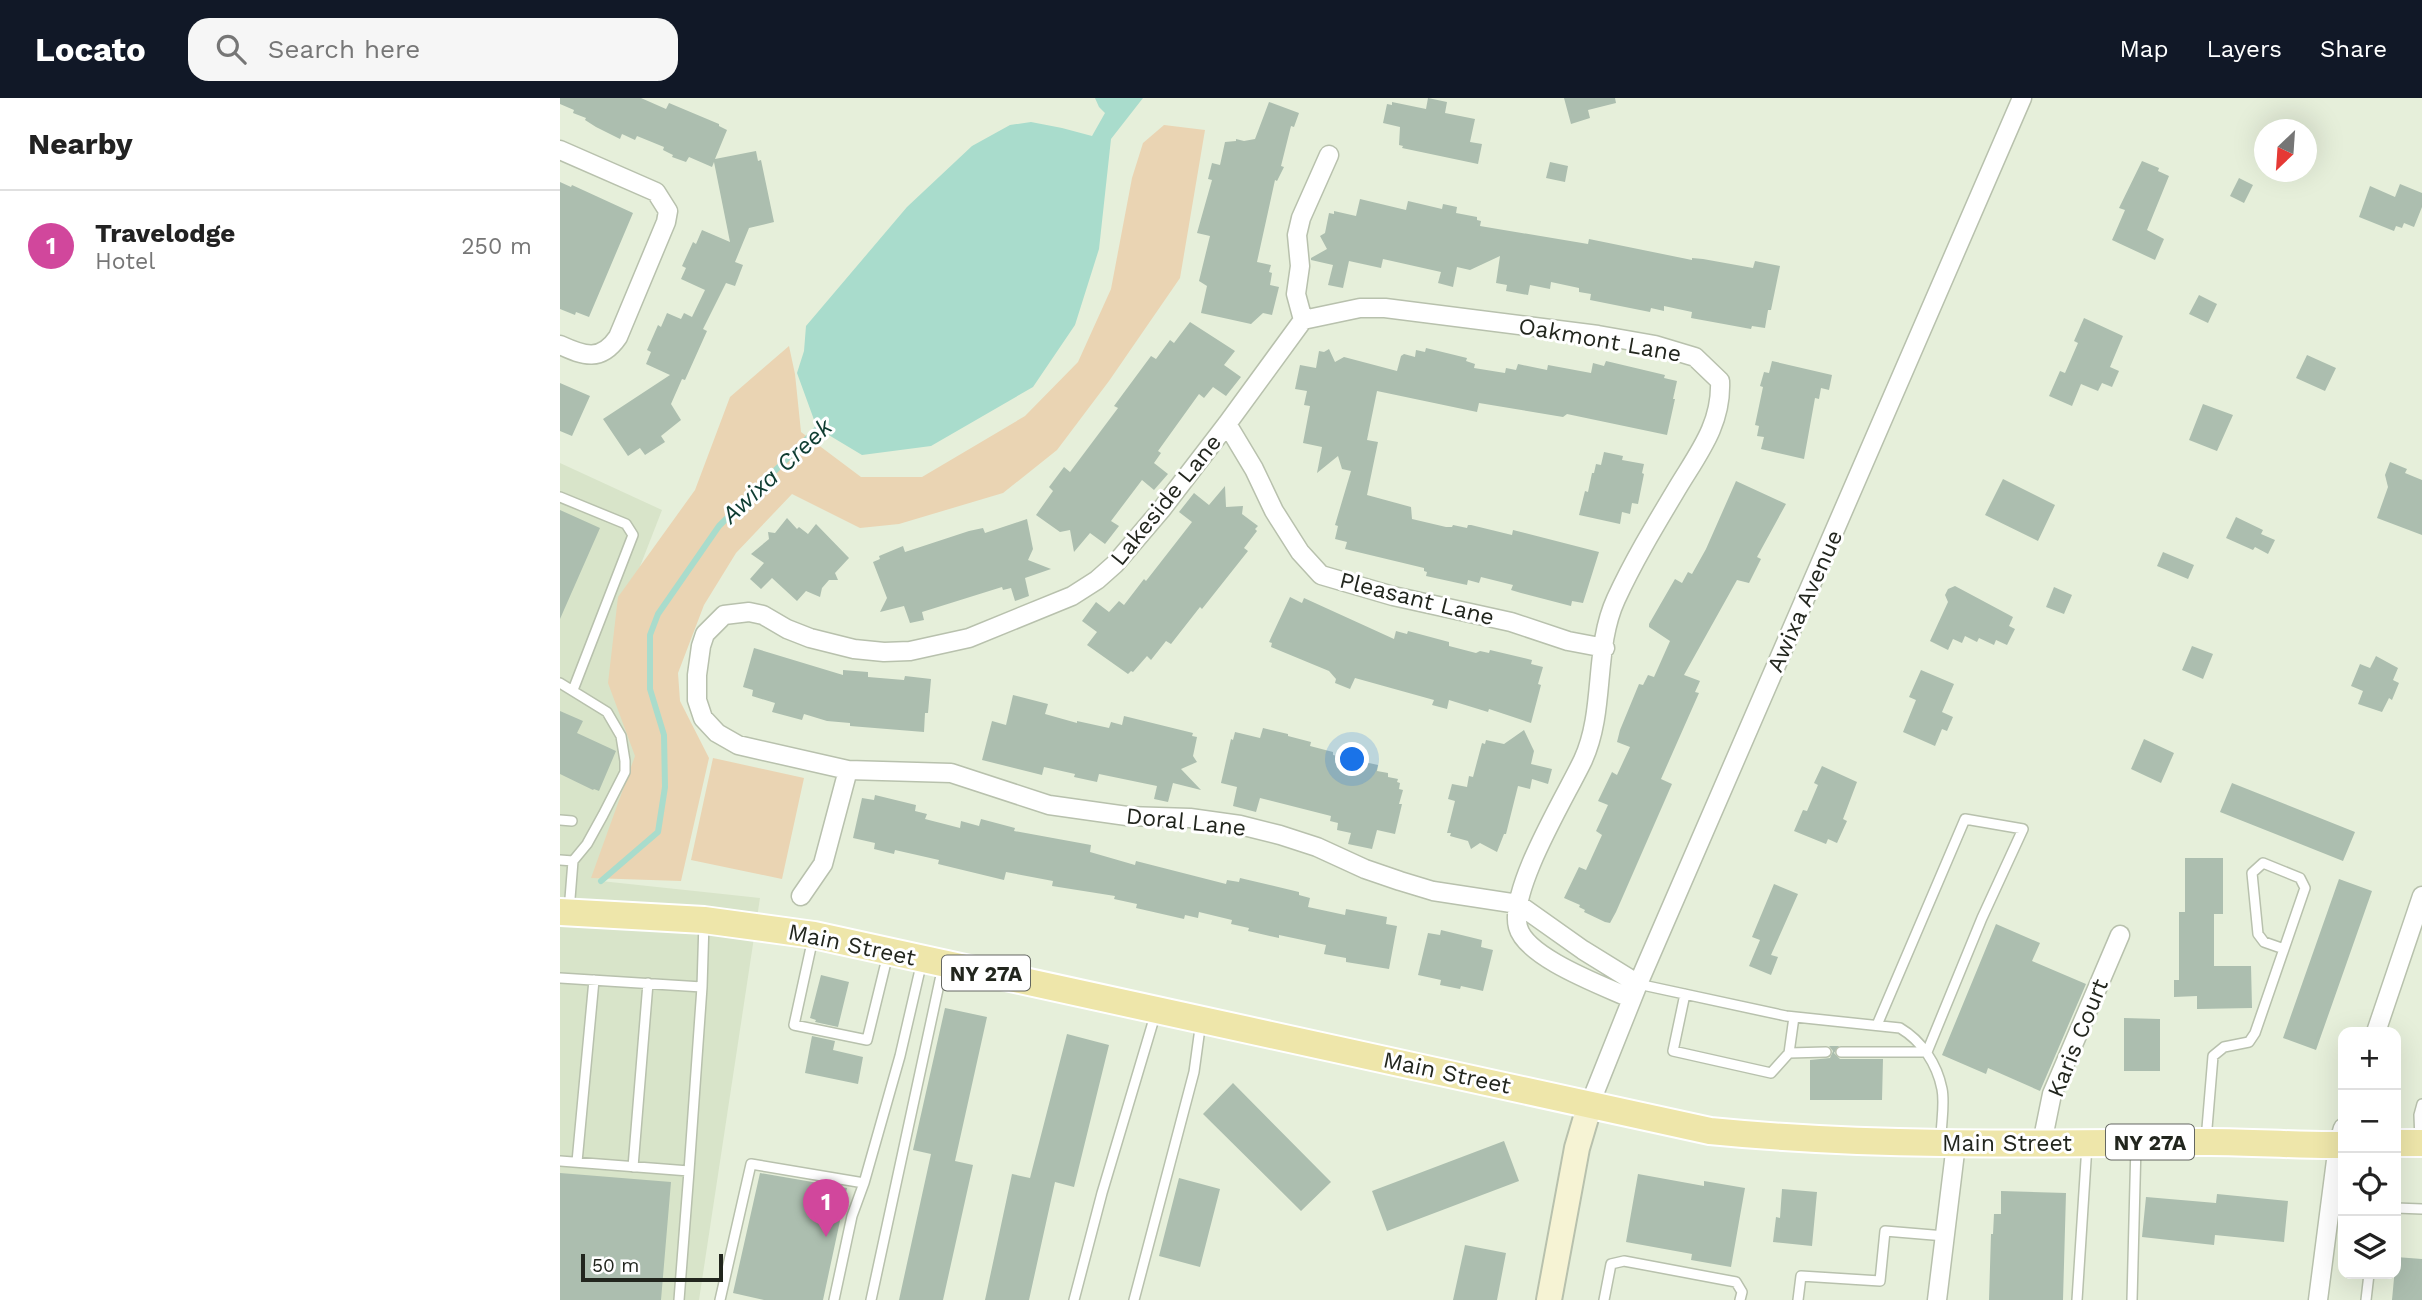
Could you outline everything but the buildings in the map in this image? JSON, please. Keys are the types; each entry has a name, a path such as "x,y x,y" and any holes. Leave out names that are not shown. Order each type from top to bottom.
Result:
{"main road":[{"name":"Main Street","path":"564,912 704,920 814,935 1710,1131 1790,1139 1948,1144 2338,1139"}],"street":[{"name":"Awixa Avenue","path":"1590,1104 1635,991 1956,238 2022,98"},
{"path":"560,150 656,192 668,211 629,312 612,346 590,355 579,354 560,345"},
{"path":"1303,320 1296,294 1300,266 1297,235 1301,219 1329,155"},
{"name":"Oakmont Lane","path":"1303,320 1360,308 1398,310 1598,335 1655,345 1695,357 1720,382 1718,415 1706,443 1679,484 1614,603 1594,728 1584,758 1534,858 1518,904"},
{"name":"Lakeside Lane","path":"848,770 738,746 717,733 703,718 697,700 697,675 705,634 714,622 724,615 749,611 810,638 854,649 884,652 939,646 969,638 1046,607 1097,580 1136,540 1227,424 1303,320"},
{"name":"Pleasant Lane","path":"1227,424 1254,469 1274,511 1300,552 1321,575 1393,596 1511,622 1568,640 1605,648"},
{"path":"800,896 823,864 848,770"},
{"name":"Doral Lane","path":"848,770 951,773 1049,805 1116,815 1190,818 1240,825 1317,848 1411,885 1518,904 1635,991"},
{"path":"2378,1027 2422,896"},
{"path":"1518,904 1518,928 1534,951 1570,971 1635,991"},
{"name":"Karis Court","path":"2042,1143 2052,1094 2120,935"},
{"path":"1549,1300 1577,1148 1590,1104"},
{"path":"1937,1300 1945,1236 1948,1144"},
{"path":"2318,1300 2339,1153"}],"lane":[{"path":"560,497 626,524 633,535 573,690"},
{"path":"560,683 607,712 621,736 625,761 625,772 603,816 587,844 573,861 564,912"},
{"path":"1877,1025 1965,819 2023,829 1982,918 1927,1052"},
{"path":"560,820 572,821"},
{"path":"560,860 573,861"},
{"path":"2206,1142 2213,1056 2224,1047 2249,1042 2255,1033 2284,949 2305,888 2300,878 2263,863 2252,873 2258,934 2264,942 2284,949"},
{"path":"679,1300 690,1171 704,920"},
{"path":"814,935 794,1025 867,1040 888,952"},
{"path":"834,1300 852,1216 900,1056 933,962"},
{"path":"871,1300 933,962"},
{"path":"560,978 702,987"},
{"path":"577,1162 594,980"},
{"path":"634,1167 648,984"},
{"path":"1635,991 1685,994 1794,1017 1900,1028 1913,1036 1927,1052 1942,1090 1948,1144"},
{"path":"1685,994 1673,1051 1771,1073 1789,1053 1794,1017"},
{"path":"1074,1300 1102,1193 1156,1010"},
{"path":"1134,1300 1194,1072 1201,1019"},
{"path":"1789,1053 1826,1052"},
{"path":"1841,1052 1927,1052"},
{"path":"2412,1143 2422,1104"},
{"path":"2132,1300 2136,1142"},
{"path":"2077,1300 2087,1143"},
{"path":"560,1161 690,1171"},
{"path":"720,1300 751,1164 864,1183"},
{"path":"2401,1208 2422,1209"},
{"path":"1798,1300 1801,1276 1880,1280 1885,1231 1945,1236"},
{"path":"1604,1300 1611,1264 1624,1261 1736,1282 1742,1292 1740,1300"},
{"path":"2365,1300 2368,1279"}],"shaded area":[{"path":"1164,125 1205,130 1180,278 1109,381 1057,450 1003,493 899,524 860,528 792,494 736,553 704,605 678,673 680,701 709,758 681,881 591,878 635,756 608,683 618,597 695,490 730,397 789,346 801,432 861,477 922,477 1025,416 1078,362 1111,289 1132,178 1143,143"},
{"path":"560,463 662,510 618,623 652,732 601,881 760,898 699,1300 560,1300"},
{"path":"713,758 804,778 782,879 691,860"}],"water":[{"path":"1095,98 1143,98 1111,139 1099,249 1075,325 1033,387 931,446 862,455 817,428 797,373 804,351 806,326 907,207 972,146 1010,125 1031,122 1092,136 1105,113"}],"waterway":[{"name":"Awixa Creek","path":"601,881 658,832 665,787 664,735 650,689 650,635 658,614 719,526 821,425"}],"place":[{"name":"Travelodge","path":"826,1237"}]}
